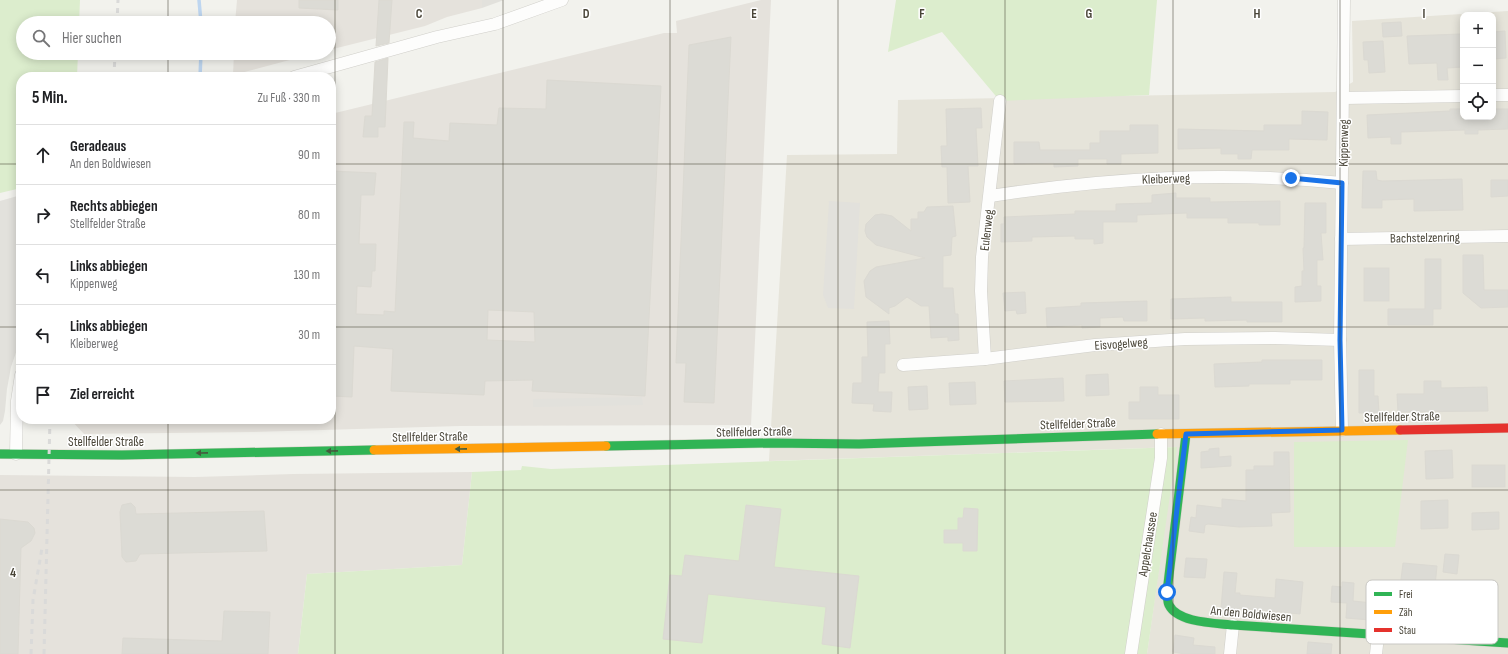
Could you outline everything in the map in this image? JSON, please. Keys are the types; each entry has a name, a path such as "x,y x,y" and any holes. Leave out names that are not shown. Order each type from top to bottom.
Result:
{"street":[{"path":"312,72 437,37 495,24 561,0"},
{"name":"Kippenweg","path":"1342,430 1340,340 1344,0"},
{"path":"1496,95 1508,95"},
{"path":"1344,98 1460,96"},
{"name":"Eulenweg","path":"985,359 981,292 982,257 1000,102"},
{"name":"Kleiberweg","path":"990,196 1051,187 1164,177 1240,176 1291,178 1342,183"},
{"name":"Bachstelzenring","path":"1341,238 1508,236"},
{"name":"Eisvogelweg","path":"903,365 985,359 1095,345 1185,338 1340,340"},
{"path":"16,454 17,424"},
{"name":"Stellfelder Straße","path":"0,454 770,443 859,444 943,440 1161,434 1508,428"},
{"name":"Appelchaussee","path":"1130,654 1161,458 1161,434"},
{"name":"An den Boldwiesen","path":"1186,434 1167,592 1168,604 1172,610 1182,616 1197,621 1366,635"},
{"path":"1230,654 1234,625"},
{"name":"An den Boldwiesen","path":"1498,642 1508,643"},
{"path":"1376,654 1377,644"}],"shaded area":[{"path":"237,0 482,0 482,8 447,17 425,26 336,48 336,16 236,16"},
{"path":"482,0 504,0 482,8"},
{"path":"761,0 771,0 751,425 460,426 252,432 84,434 75,424 336,424 336,113 664,33 677,33 676,21"},
{"path":"1508,11 1508,654 1147,654 1176,447 769,461 787,155 897,154 898,100 1335,92 1353,82 1352,21 1460,14 1460,120 1496,120 1496,12 1492,12"},
{"path":"234,60 290,60 244,72 233,72"},
{"path":"16,196 16,352 11,367 3,421 0,425 0,201"},
{"path":"829,201 860,203 854,309 828,308 823,295"},
{"path":"642,397 643,405 533,407 533,399"},
{"path":"472,472 462,565 307,574 298,654 0,654 0,475 195,477 293,474"}],"green space":[{"path":"0,0 80,0 79,16 16,16 16,60 78,60 77,72 16,72 16,189 0,193"},
{"path":"896,0 1157,0 1149,95 1000,101 942,32 888,52"},
{"path":"1408,440 1395,547 1294,547 1294,442"},
{"path":"1177,447 1147,654 298,654 307,574 462,565 472,472 521,470 522,466 551,469"}],"building":[{"path":"299,0 338,0 338,10 299,8"},
{"path":"379,0 392,0 389,43 376,46"},
{"path":"1401,22 1402,36 1383,37 1382,23"},
{"path":"1505,31 1506,58 1496,59 1496,32"},
{"path":"1460,34 1460,67 1447,68 1448,80 1438,80 1437,63 1409,64 1407,36"},
{"path":"731,37 714,403 684,402 686,363 676,363 689,45"},
{"path":"1383,41 1385,72 1369,73 1368,60 1364,60 1363,42"},
{"path":"388,58 385,127 378,127 378,137 363,137 365,116 372,116 375,62"},
{"path":"547,80 661,86 645,396 532,391 533,380 485,381 484,395 391,391 393,349 354,346 352,397 336,396 336,171 376,173 374,195 361,195 359,244 376,244 375,271 372,271 371,287 357,286 356,314 384,315 384,311 395,312 404,122 414,122 413,138 449,141 450,123 497,125 499,108 546,109","holes":["488,310 534,312 535,342 487,340"]},
{"path":"981,108 982,128 976,128 978,166 968,166 970,202 948,203 947,167 942,167 941,146 947,146 946,109"},
{"path":"1450,109 1460,109 1460,120 1496,120 1496,109 1508,109 1508,129 1478,130 1478,134 1465,134 1465,130 1401,132 1401,144 1391,144 1391,137 1368,138 1367,115 1450,111"},
{"path":"1302,111 1328,112 1327,140 1289,139 1289,150 1252,150 1251,159 1238,159 1238,154 1221,154 1221,148 1178,149 1178,129 1264,131 1264,125 1302,125"},
{"path":"1130,125 1158,125 1158,153 1121,154 1121,164 1107,164 1107,159 1078,159 1078,166 1054,167 1054,163 1014,164 1014,142 1039,142 1040,150 1090,150 1090,143 1100,143 1100,131 1130,131"},
{"path":"1363,171 1376,171 1377,180 1382,181 1462,179 1463,210 1414,211 1414,199 1382,200 1382,208 1362,208"},
{"path":"1491,180 1508,180 1508,196 1491,197"},
{"path":"1176,193 1176,198 1210,198 1210,202 1280,201 1280,225 1228,223 1228,218 1187,218 1187,213 1137,215 1137,222 1103,222 1103,243 1094,244 1094,239 1075,239 1075,236 1032,237 1032,241 1001,242 1001,224 1004,224 1004,217 1075,214 1075,211 1116,211 1116,204 1152,203 1152,195"},
{"path":"1305,203 1326,203 1326,233 1321,233 1323,260 1317,260 1317,286 1321,286 1321,301 1295,302 1295,287 1302,286 1302,271 1304,271 1303,248"},
{"path":"953,206 956,236 952,237 951,255 943,256 943,288 953,288 955,314 958,314 959,340 948,341 948,337 931,338 929,306 921,306 907,297 895,306 889,308 889,314 866,297 864,281 870,271 876,267 925,258 876,245 867,237 865,231 866,224 875,215 882,214 892,216 911,231 911,219 918,219 918,212 924,212 927,207"},
{"path":"1463,255 1483,255 1484,290 1508,290 1508,307 1481,308 1463,293"},
{"path":"1425,259 1441,259 1441,309 1433,309 1433,325 1388,325 1388,309 1425,309"},
{"path":"1364,268 1389,268 1389,301 1364,301"},
{"path":"1025,292 1026,313 1017,314 1016,310 1005,311 1003,293"},
{"path":"1231,297 1231,302 1282,302 1282,322 1247,322 1247,320 1205,321 1205,318 1171,319 1171,299"},
{"path":"1147,301 1147,321 1124,321 1123,317 1100,318 1100,327 1082,328 1082,325 1047,327 1046,308 1081,306 1081,303"},
{"path":"889,321 890,344 885,344 885,373 879,373 878,392 892,392 891,412 873,411 874,404 852,403 853,383 862,383 862,357 868,357 867,322"},
{"path":"1262,360 1322,360 1322,380 1290,380 1290,384 1249,384 1249,386 1215,387 1214,364 1262,362"},
{"path":"1359,370 1374,370 1374,396 1378,396 1379,413 1359,413"},
{"path":"1108,374 1109,395 1086,396 1086,375"},
{"path":"1063,378 1064,401 1005,402 1004,381"},
{"path":"1424,381 1441,381 1441,388 1487,387 1488,411 1398,412 1397,394 1424,394"},
{"path":"975,382 976,404 950,405 949,383"},
{"path":"927,386 928,409 909,410 908,387"},
{"path":"1140,387 1158,387 1158,395 1179,395 1179,419 1129,419 1129,402 1140,402"},
{"path":"1219,448 1219,457 1231,456 1231,466 1201,468 1201,452"},
{"path":"1452,450 1453,478 1426,479 1425,451"},
{"path":"1274,452 1289,452 1290,512 1271,513 1272,526 1239,527 1208,524 1205,525 1204,533 1189,531 1191,517 1196,518 1197,505 1222,508 1222,499 1246,501 1246,470 1254,470 1254,466 1274,466"},
{"path":"1472,465 1505,465 1505,487 1472,487"},
{"path":"1448,500 1448,528 1421,529 1421,501"},
{"path":"131,503 135,507 136,514 264,511 267,551 140,554 136,561 126,562 122,557 120,512 122,505"},
{"path":"746,505 781,509 774,567 859,576 850,648 822,644 826,607 708,594 702,643 663,639 670,575 682,576 685,555 739,561"},
{"path":"964,508 978,509 977,551 963,551 963,543 944,543 944,530 958,530 958,518 963,518"},
{"path":"1499,512 1499,529 1472,530 1472,513"},
{"path":"0,519 28,522 34,528 35,533 31,541 21,548 18,654 0,654"},
{"path":"1445,554 1459,555 1457,574 1443,572"},
{"path":"1186,558 1207,559 1205,578 1184,577"},
{"path":"1403,563 1437,566 1436,580 1401,580"},
{"path":"1224,572 1237,573 1235,593 1240,593 1240,595 1275,598 1276,579 1303,582 1300,614 1239,608 1239,610 1221,609"},
{"path":"1342,582 1354,583 1353,601 1366,602 1366,620 1346,618 1347,603 1331,602 1332,586 1342,587"},
{"path":"224,611 270,612 268,654 122,654 123,638 222,641"},
{"path":"1175,635 1194,638 1193,645 1215,647 1215,654 1185,654 1173,652"},
{"path":"1308,642 1332,644 1331,654 1307,654"}],"waterway":[{"path":"199,0 200,16"},
{"path":"200,72 201,60"}],"railway":[{"path":"117,16 118,0"},
{"path":"114,72 115,60"},
{"path":"44,654 50,424"},
{"path":"31,654 33,600 42,548"}],"traffic: fast":[{"path":"606,446 770,443 859,444 1157,434"},
{"path":"1186,434 1167,592 1169,605 1174,611 1188,619 1207,623 1366,634"},
{"path":"0,454 122,455 374,450"},
{"path":"1498,642 1508,643"}],"traffic: slow":[{"path":"1157,434 1400,430"},
{"path":"374,450 606,446"}],"traffic: jam":[{"path":"1400,430 1508,428"}],"route":[{"path":"1167,592 1186,434 1342,430 1340,340 1342,183 1291,178"}]}
